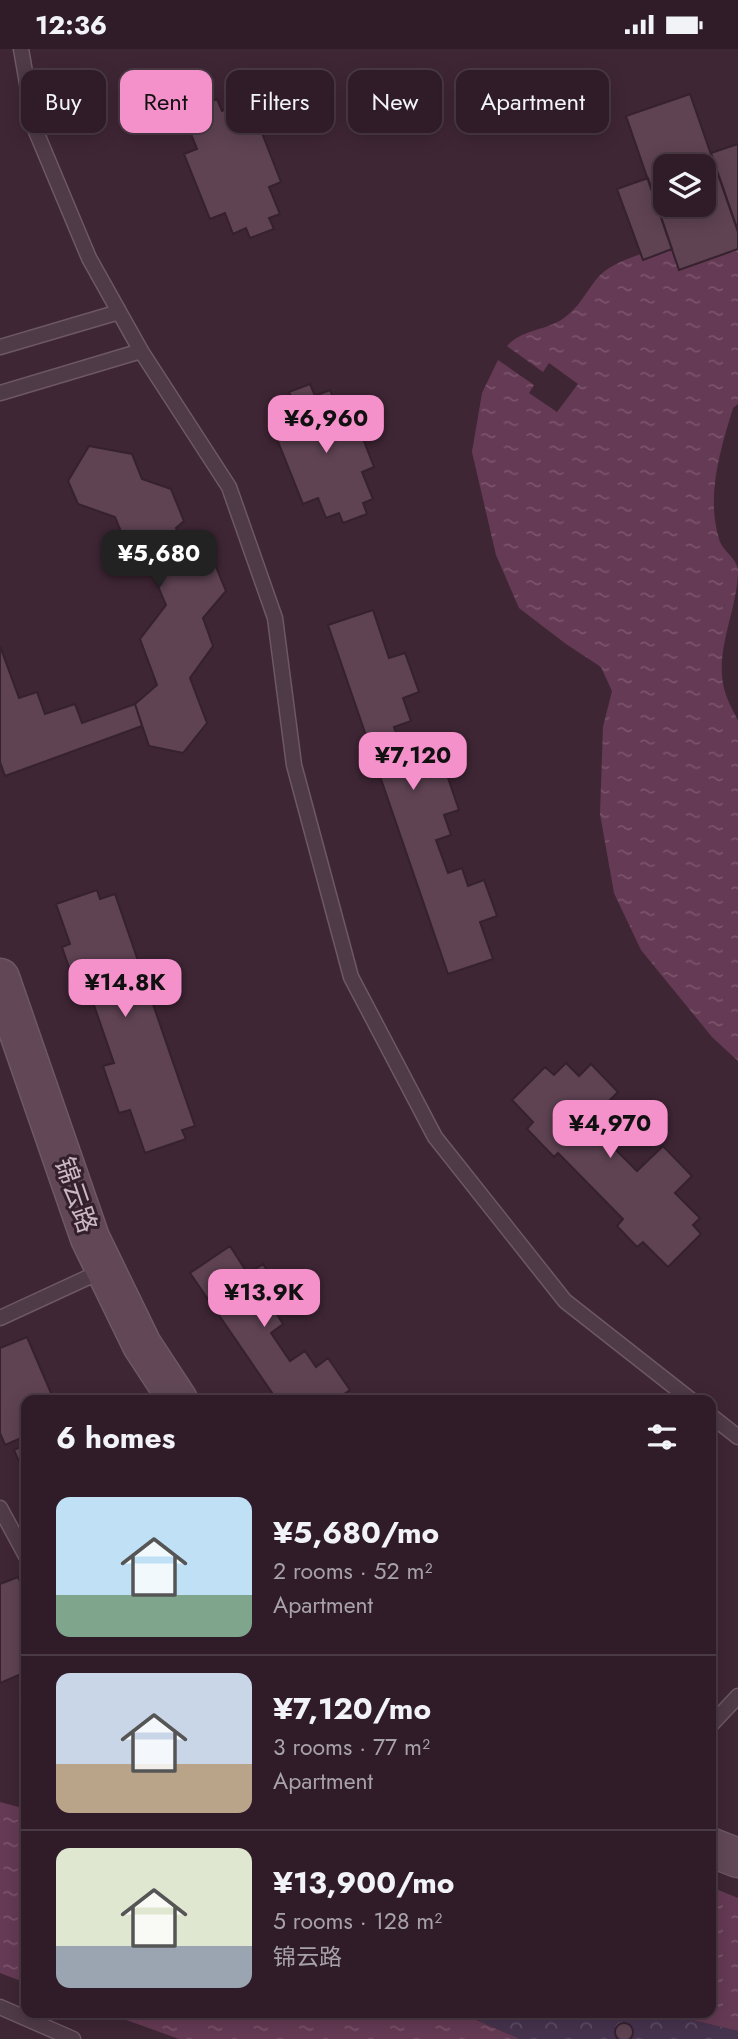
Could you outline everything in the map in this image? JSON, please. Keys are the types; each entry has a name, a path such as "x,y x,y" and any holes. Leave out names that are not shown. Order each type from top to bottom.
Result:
{"street":[{"name":"锦云路","path":"0,978 90,1238 142,1345 175,1395"},
{"path":"716,1849 738,1858"}],"lane":[{"path":"22,49 34,129 89,258 141,351 229,487 275,618 293,765 351,977 435,1137 565,1301 685,1395"},
{"path":"0,347 119,312"},
{"path":"0,393 141,351"},
{"path":"0,1318 105,1270"},
{"path":"716,1420 738,1437"},
{"path":"0,1508 21,1547"},
{"path":"716,1720 738,1696"},
{"path":"0,2007 21,2016"},
{"path":"25,2018 73,2039"}],"green space":[{"path":"472,2018 685,2018 738,2031 738,2039 520,2039"}],"water":[{"path":"672,249 680,270 738,249 738,404 733,408 719,457 714,506 719,539 738,570 724,646 722,677 729,703 738,721 738,1061 712,1037 641,950 614,893 600,814 603,727 612,691 601,667 519,608 496,555 472,452 482,393 498,360 534,385 529,393 557,412 578,384 549,363 543,372 507,346 520,336 564,318 578,305 599,276 610,267 641,254 643,260"},
{"path":"0,1802 21,1808 21,1981 0,1973"},
{"path":"716,1889 738,1898 738,2031 685,2018 716,2018"},
{"path":"121,2018 472,2018 520,2039 179,2039"}],"building":[{"path":"690,94 711,154 653,154 653,194 626,116"},
{"path":"217,99 222,111 226,109 226,133 262,133 281,182 269,187 280,214 269,218 274,229 250,238 246,228 233,234 225,213 210,219 184,154 197,149 191,133 212,133 212,101"},
{"path":"738,144 738,225 716,167 716,154 711,153"},
{"path":"716,169 738,232 738,249 679,270 661,217 716,217"},
{"path":"648,178 653,193 653,217 661,217 672,249 643,260 617,189"},
{"path":"310,384 315,396 330,390 341,418 353,413 374,467 362,472 373,499 363,503 367,514 343,523 339,513 326,518 318,498 303,504 277,439 290,434 280,409 294,404 289,392"},
{"path":"89,446 132,454 142,479 171,489 184,521 176,528 186,554 212,557 226,591 203,618 213,646 190,678 207,723 183,753 149,746 135,704 157,685 140,639 166,605 139,542 124,539 115,517 78,504 68,481"},
{"path":"373,610 389,658 405,653 419,692 403,698 411,721 394,727 405,759 422,753 430,777 446,772 459,810 444,815 451,835 436,840 448,873 462,868 468,886 484,880 497,916 480,922 493,959 448,974 328,625"},
{"path":"0,646 19,698 37,692 45,714 75,704 82,723 135,704 142,726 5,776 0,762"},
{"path":"97,890 100,899 115,894 195,1126 182,1130 186,1139 145,1153 130,1110 119,1113 103,1066 114,1063 88,988 77,991 62,947 70,944 56,904"},
{"path":"566,1063 579,1076 591,1064 618,1092 588,1122 637,1171 663,1146 692,1176 675,1193 700,1218 693,1225 701,1234 668,1267 643,1242 637,1247 617,1226 623,1219 558,1153 554,1157 527,1129 533,1122 512,1100 545,1067 554,1075"},
{"path":"230,1246 248,1274 263,1264 285,1298 272,1307 283,1324 271,1333 290,1361 305,1351 316,1367 328,1358 350,1390 342,1395 274,1395 190,1273"},
{"path":"27,1337 52,1395 21,1395 21,1438 5,1445 0,1433 0,1348"},
{"path":"21,1446 21,1466 14,1450"},
{"path":"18,1577 21,1584 21,1674 0,1683 0,1584"},
{"path":"620,2023 628,2023 633,2028 633,2036 630,2040 618,2040 615,2036 615,2028"}]}
